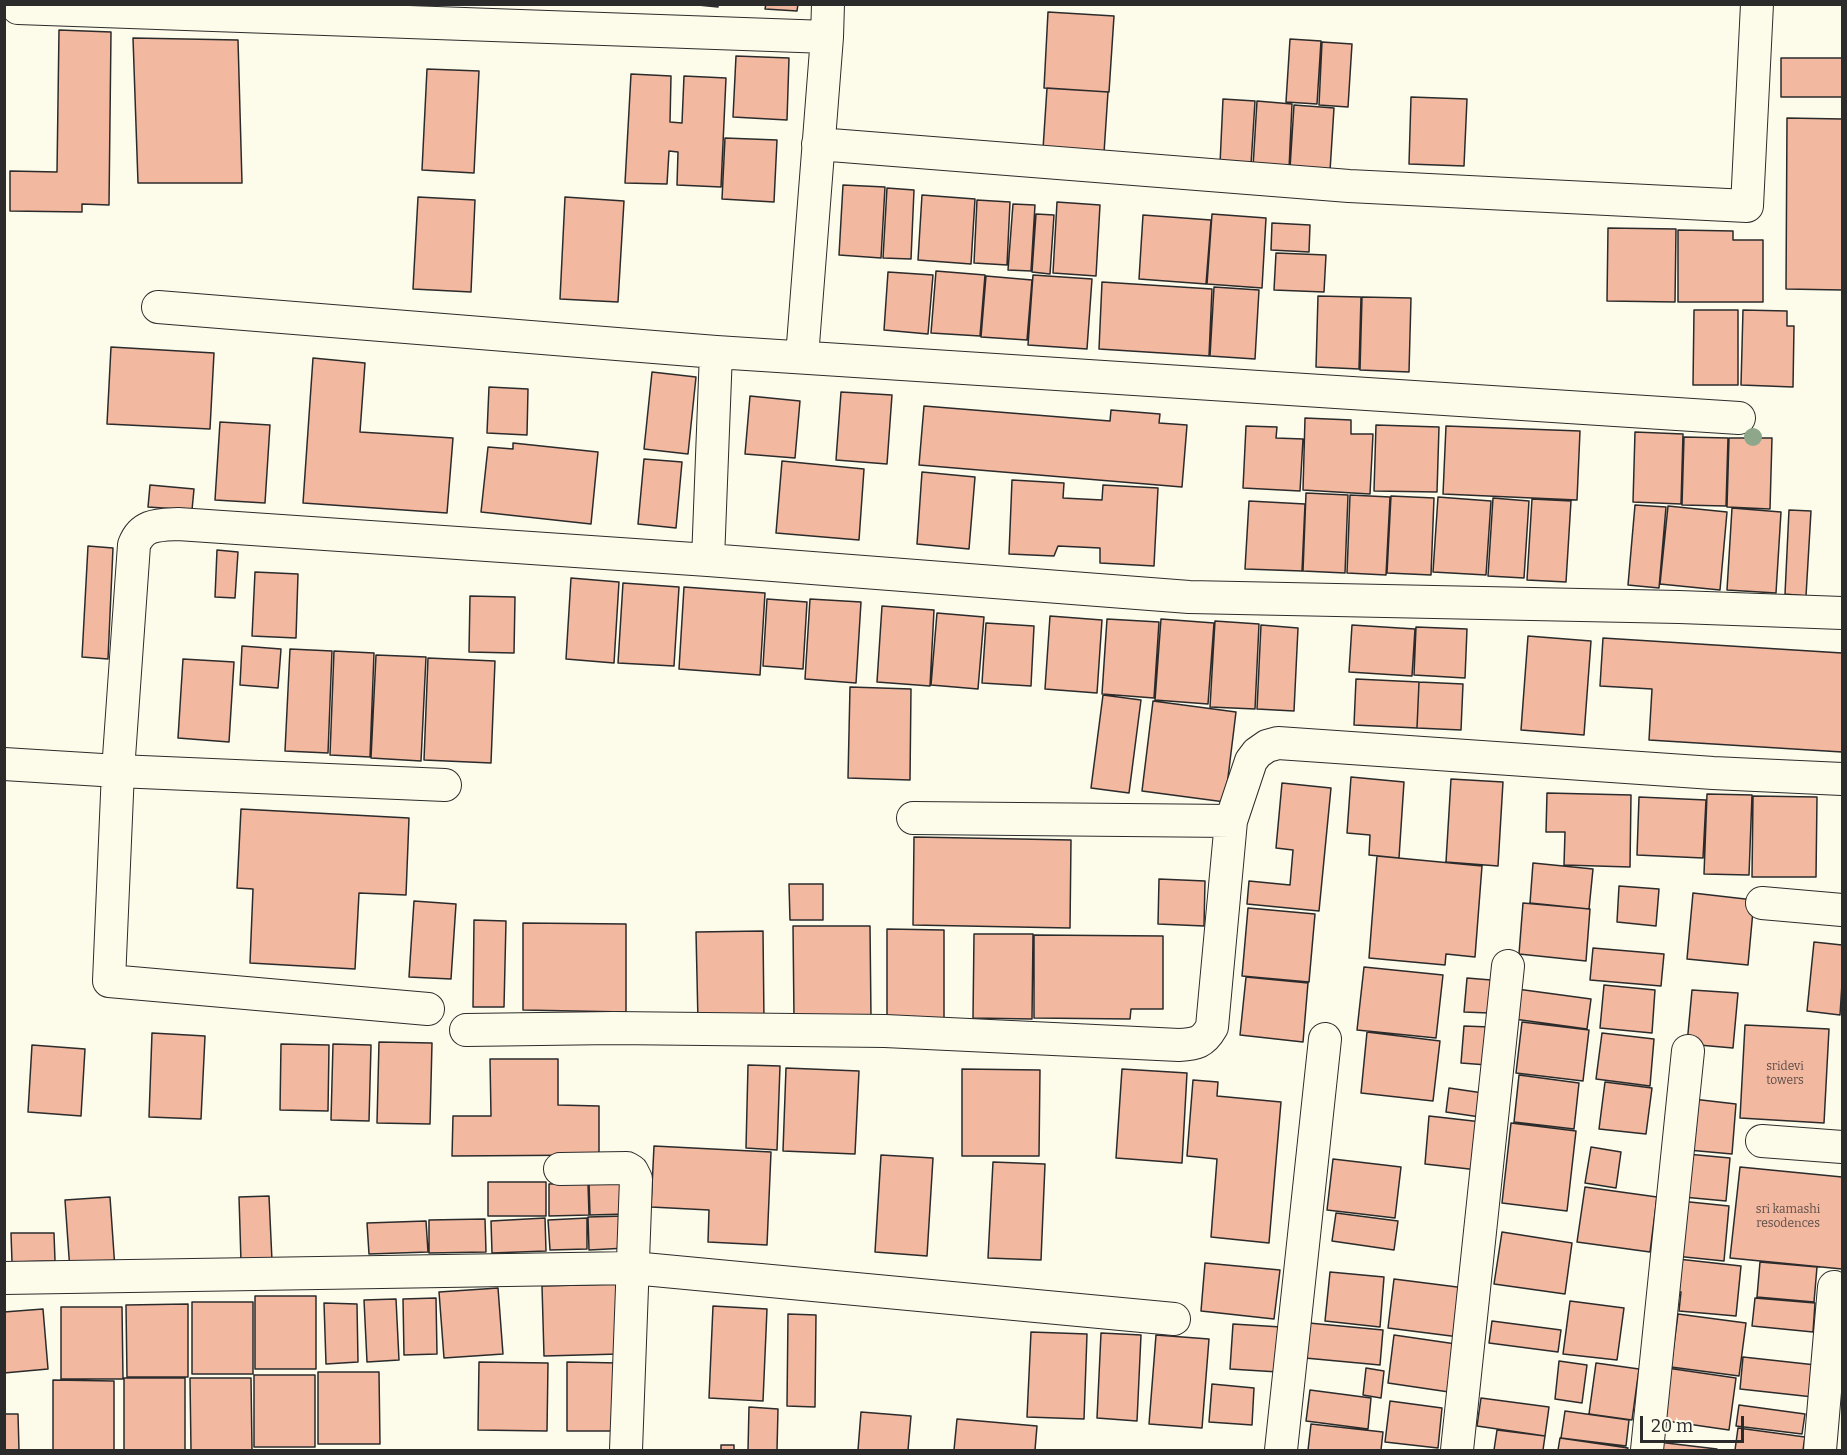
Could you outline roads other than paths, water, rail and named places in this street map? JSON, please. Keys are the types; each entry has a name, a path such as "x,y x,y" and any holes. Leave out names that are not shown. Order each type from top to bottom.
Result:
{"street":[{"path":"802,357 828,4"},
{"path":"818,144 1349,186 1747,206 1757,4"},
{"path":"18,8 827,37"},
{"path":"158,307 716,352 1739,418"},
{"path":"708,560 716,352"},
{"path":"429,1009 109,981 118,771 134,545 137,535 147,528 178,524 708,560 1189,597 1679,607 1842,614"},
{"path":"466,1030 614,1028 885,1031 1191,1044 1201,1042 1212,1027 1231,821 1251,761 1267,746 1278,743 1713,773 1842,779"},
{"path":"4,764 445,785"},
{"path":"913,818 1231,821"},
{"path":"1762,903 1842,910"},
{"path":"1456,1450 1508,966"},
{"path":"1281,1450 1325,1039"},
{"path":"1647,1450 1688,1051"},
{"path":"1762,1141 1842,1147"},
{"path":"560,1169 627,1168 632,1171 636,1179 626,1450"},
{"path":"4,1278 633,1268 1174,1319"},
{"path":"1820,1450 1834,1287"}]}
